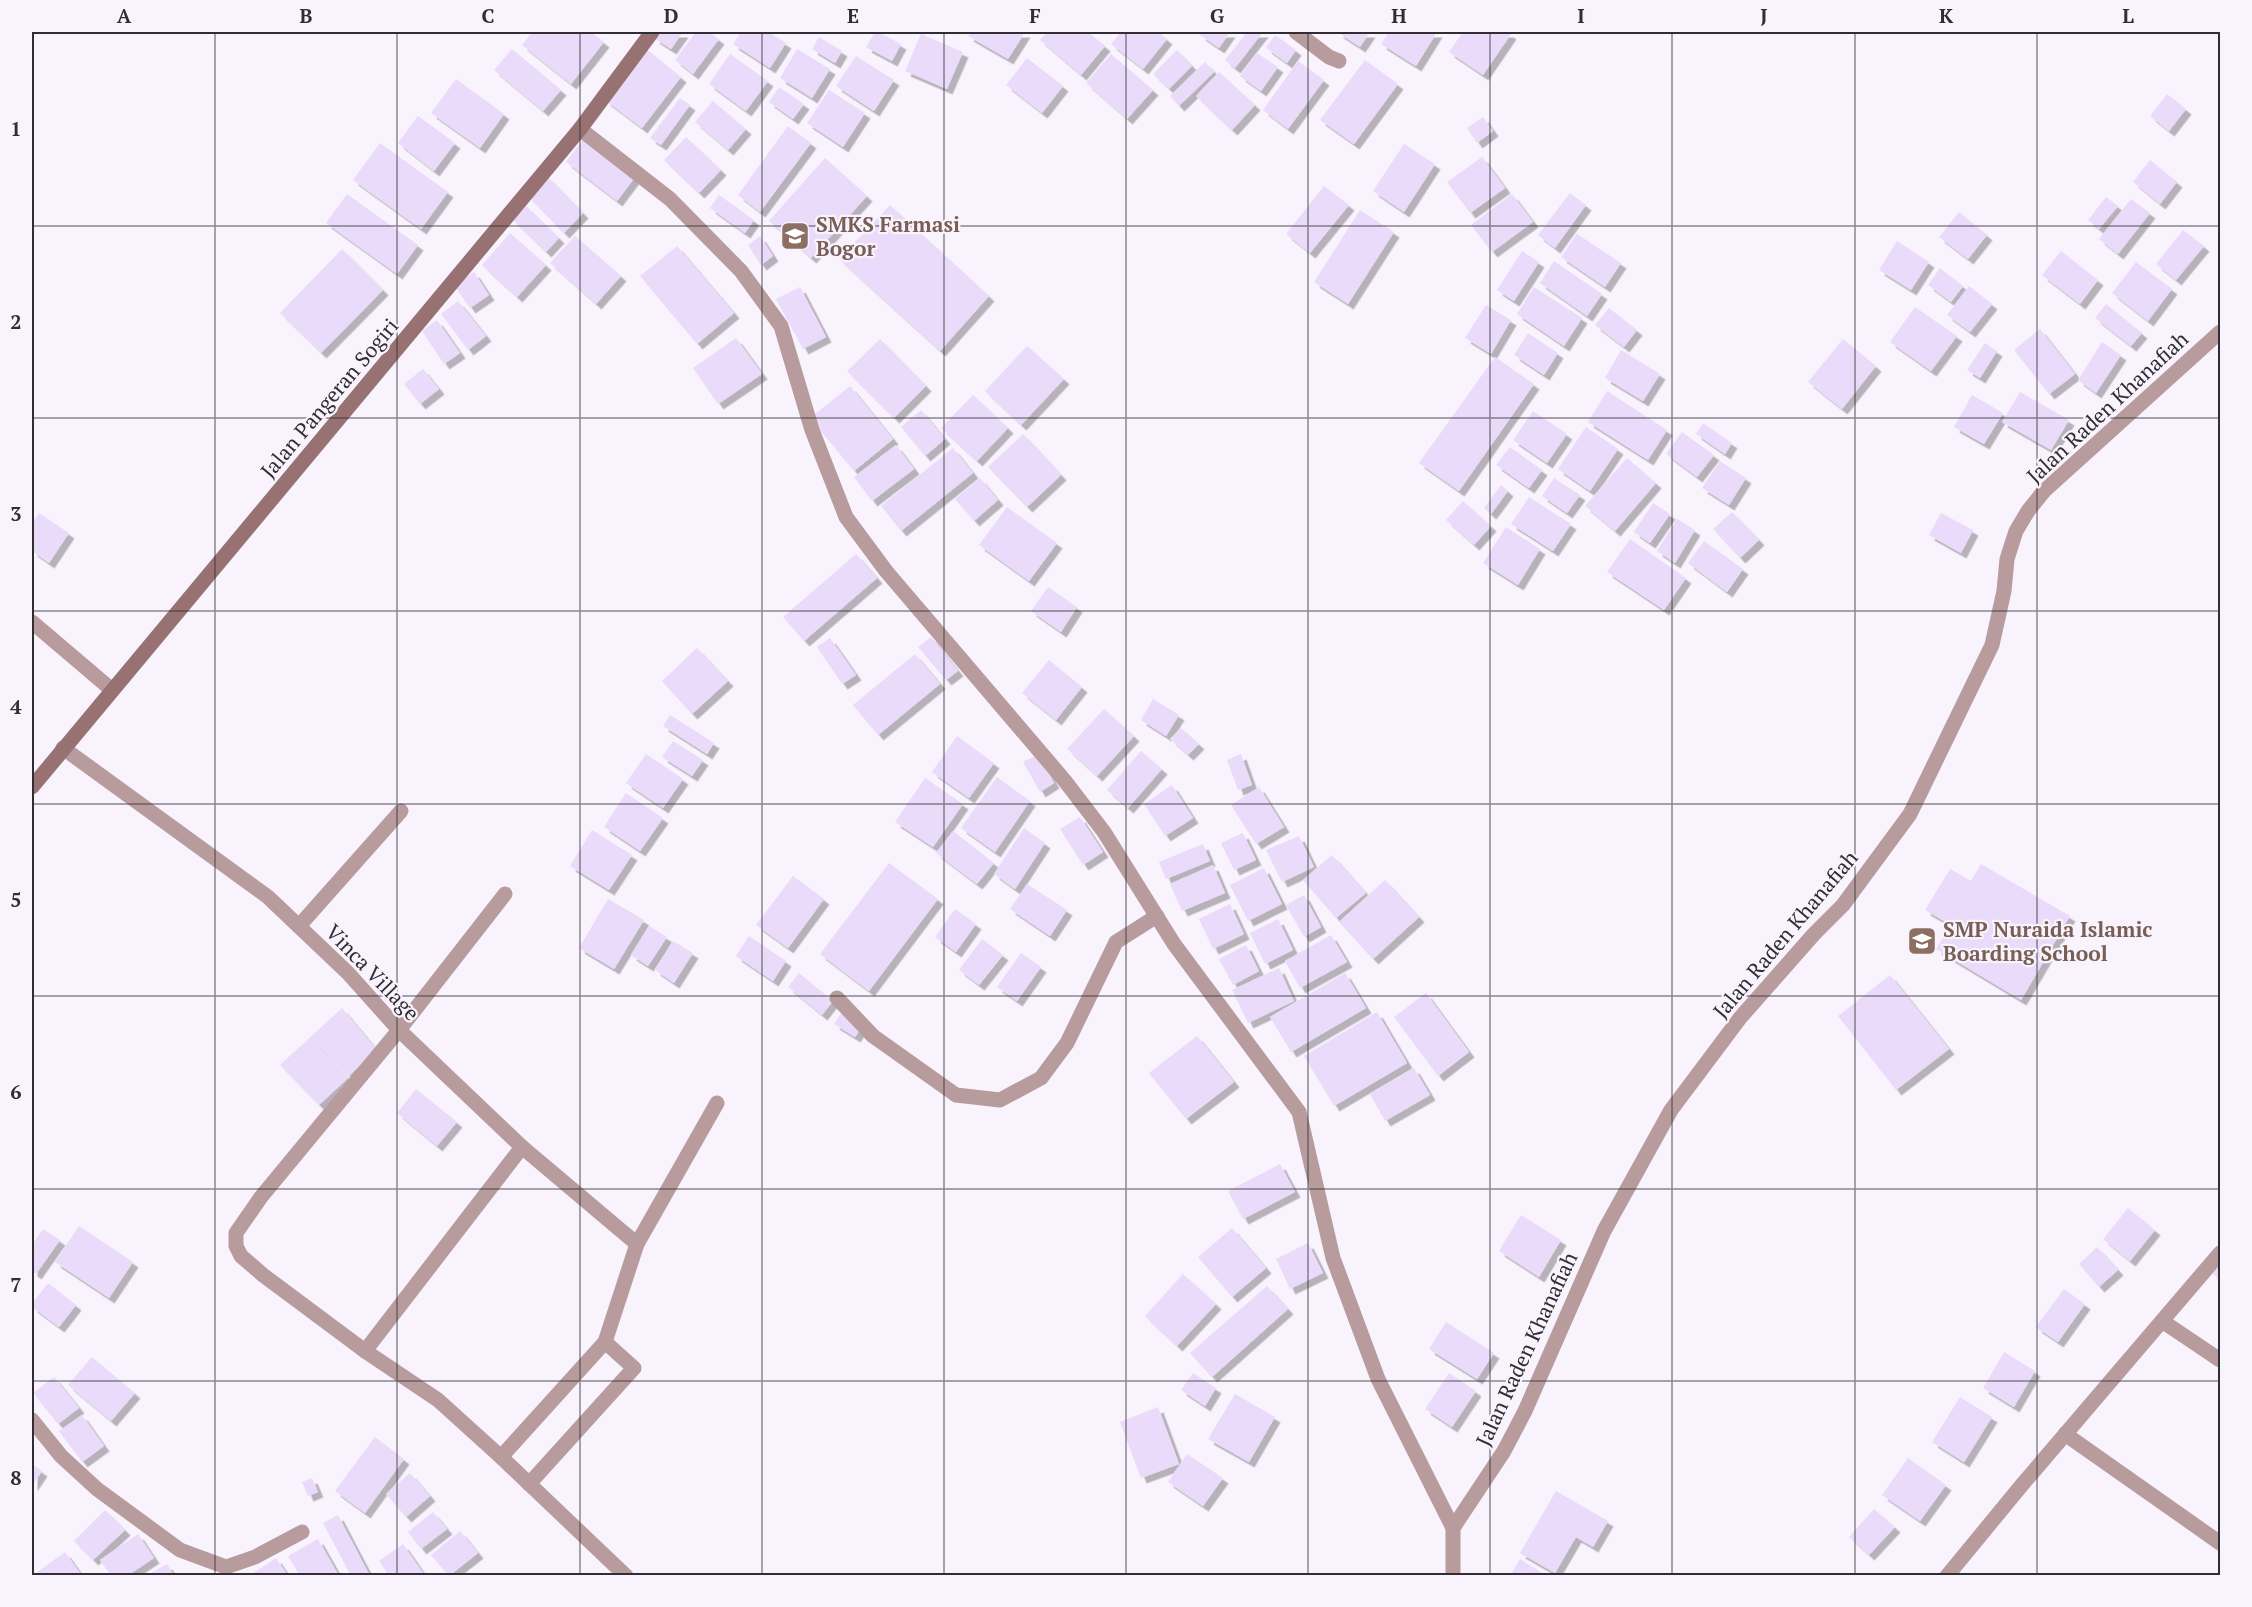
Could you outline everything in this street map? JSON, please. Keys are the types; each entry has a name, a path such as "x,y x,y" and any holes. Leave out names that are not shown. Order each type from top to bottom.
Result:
{"street":[{"name":"Jalan Pangeran Sogiri","path":"32,787 580,129 652,32"},
{"path":"1296,32 1329,57 1339,61"},
{"path":"580,129 670,199 741,270 781,326 812,430 846,517 886,571 1065,781 1104,832 1174,944 1299,1112 1333,1258 1341,1280 1378,1379 1453,1528 1453,1575"},
{"name":"Jalan Raden Khanafiah","path":"1453,1528 1504,1451 1525,1411 1604,1231 1671,1110 1740,1018 1814,934 1843,905 1910,814 1992,645 2004,591 2007,559 2016,531 2028,512 2044,491 2220,332"},
{"path":"32,622 112,690"},
{"name":"Vinca Village","path":"63,748 185,839 268,897 348,973 399,1030 522,1147 637,1244"},
{"path":"299,926 401,811"},
{"path":"505,894 399,1030 261,1197 236,1233 236,1246 241,1257 263,1275 365,1351 438,1400 626,1575"},
{"path":"837,998 873,1036 956,1095 1000,1100 1041,1078 1067,1043 1116,942 1157,916"},
{"path":"501,1457 605,1342 637,1244 717,1103"},
{"path":"365,1351 522,1147"},
{"path":"1947,1575 2220,1253"},
{"path":"2162,1321 2220,1360"},
{"path":"529,1484 634,1368 605,1342"},
{"path":"32,1420 61,1456 97,1489 180,1550 226,1567 255,1557 302,1532"},
{"path":"2066,1434 2220,1543"}],"building":[{"path":"532,32 591,32 604,42 571,84 522,45"},
{"path":"659,32 683,32 671,49 654,38"},
{"path":"696,32 709,32 719,39 693,74 675,60"},
{"path":"741,32 768,32 786,43 770,68 733,44"},
{"path":"875,32 901,44 892,61 866,47"},
{"path":"971,32 1025,32 1008,59 968,36"},
{"path":"1047,32 1088,32 1105,46 1081,75 1040,40"},
{"path":"1121,32 1158,32 1167,39 1143,69 1111,44"},
{"path":"1203,32 1230,32 1219,48 1200,35"},
{"path":"1247,32 1263,32 1235,68 1225,60"},
{"path":"1337,32 1370,32 1360,47"},
{"path":"1389,32 1437,32 1416,66 1381,44"},
{"path":"1463,32 1508,32 1511,34 1483,75 1449,52"},
{"path":"921,34 963,52 947,89 905,71"},
{"path":"1275,35 1296,50 1287,63 1266,48"},
{"path":"819,37 842,51 835,63 812,49"},
{"path":"645,48 681,77 642,128 605,100"},
{"path":"512,49 561,90 543,111 494,70"},
{"path":"797,49 830,69 812,98 780,78"},
{"path":"1177,50 1192,66 1169,89 1153,74"},
{"path":"1257,53 1278,67 1261,91 1240,76"},
{"path":"730,54 768,81 746,111 709,84"},
{"path":"1111,54 1153,90 1127,119 1086,83"},
{"path":"856,56 894,80 874,111 836,86"},
{"path":"1027,58 1063,86 1042,113 1006,85"},
{"path":"1365,60 1398,84 1354,144 1320,120"},
{"path":"1298,61 1324,80 1288,129 1263,110"},
{"path":"1205,62 1214,72 1179,106 1170,96"},
{"path":"1219,72 1255,105 1232,130 1196,96"},
{"path":"456,79 504,114 480,148 431,113"},
{"path":"779,87 804,104 793,119 769,102"},
{"path":"829,90 865,113 843,147 807,123"},
{"path":"2167,94 2186,109 2169,131 2150,116"},
{"path":"680,98 690,105 661,145 650,138"},
{"path":"713,101 746,129 728,150 695,122"},
{"path":"418,116 455,143 434,171 398,143"},
{"path":"1483,117 1493,131 1477,143 1467,128"},
{"path":"788,126 811,143 760,212 738,195"},
{"path":"686,137 721,170 699,193 664,160"},
{"path":"584,138 635,177 617,201 566,162"},
{"path":"380,143 448,192 421,229 353,180"},
{"path":"1404,144 1435,164 1404,212 1373,191"},
{"path":"1482,157 1505,188 1470,213 1447,182"},
{"path":"825,158 867,196 811,258 769,221"},
{"path":"2150,160 2177,182 2160,204 2133,182"},
{"path":"548,177 583,213 564,233 528,196"},
{"path":"1324,186 1349,205 1310,253 1286,234"},
{"path":"1570,193 1586,205 1555,248 1538,235"},
{"path":"347,194 418,245 397,274 326,223"},
{"path":"1512,194 1533,222 1492,252 1471,225"},
{"path":"719,195 754,220 745,233 710,208"},
{"path":"2106,197 2118,206 2099,229 2088,220"},
{"path":"2131,199 2150,213 2118,254 2099,239"},
{"path":"890,205 989,296 940,351 839,259"},
{"path":"526,206 559,238 546,252 513,220"},
{"path":"1360,210 1394,232 1348,304 1314,282"},
{"path":"1959,212 1987,235 1968,259 1939,237"},
{"path":"2183,230 2204,246 2176,280 2156,264"},
{"path":"510,233 546,265 517,297 482,265"},
{"path":"1577,234 1621,263 1605,287 1561,257"},
{"path":"575,236 621,276 596,304 550,263"},
{"path":"760,236 773,256 761,265 748,245"},
{"path":"1897,241 1929,262 1911,290 1879,270"},
{"path":"677,246 734,313 697,344 640,276"},
{"path":"342,249 383,290 321,353 280,313"},
{"path":"1522,251 1539,262 1514,301 1497,290"},
{"path":"2061,251 2098,280 2080,304 2042,275"},
{"path":"1554,261 1602,294 1587,316 1540,283"},
{"path":"2136,262 2172,289 2148,321 2112,293"},
{"path":"1940,268 1963,286 1951,302 1928,285"},
{"path":"474,272 489,295 470,308 454,285"},
{"path":"1969,286 1992,304 1970,332 1947,315"},
{"path":"800,287 826,337 803,349 776,299"},
{"path":"1534,287 1582,318 1564,346 1517,314"},
{"path":"458,301 486,336 468,350 441,314"},
{"path":"2106,304 2142,333 2131,346 2095,318"},
{"path":"1486,305 1511,320 1491,354 1465,338"},
{"path":"1915,307 1957,336 1931,371 1890,342"},
{"path":"1609,308 1637,330 1624,347 1595,325"},
{"path":"437,320 460,353 444,364 422,331"},
{"path":"2040,329 2075,374 2049,394 2014,350"},
{"path":"1528,333 1558,353 1544,375 1514,355"},
{"path":"736,338 762,374 718,404 693,368"},
{"path":"880,339 926,386 894,418 847,371"},
{"path":"1843,339 1876,366 1842,409 1808,382"},
{"path":"2102,342 2121,355 2096,393 2078,380"},
{"path":"1985,343 1997,351 1980,378 1967,370"},
{"path":"1027,346 1064,379 1021,425 985,391"},
{"path":"1621,350 1660,374 1643,401 1605,378"},
{"path":"1495,357 1534,384 1459,491 1419,463"},
{"path":"423,369 439,389 420,404 404,384"},
{"path":"850,386 893,439 854,471 810,418"},
{"path":"1607,391 1667,430 1648,460 1588,422"},
{"path":"2020,392 2069,420 2051,450 2002,422"},
{"path":"973,395 1008,428 977,461 941,428"},
{"path":"1972,395 2003,413 1984,444 1954,427"},
{"path":"921,410 945,439 925,456 901,427"},
{"path":"1533,411 1567,434 1547,463 1513,440"},
{"path":"1703,423 1732,443 1725,454 1696,434"},
{"path":"1586,427 1618,449 1590,491 1558,469"},
{"path":"1682,432 1714,455 1697,477 1666,454"},
{"path":"1023,434 1061,475 1027,507 988,467"},
{"path":"896,445 914,469 872,501 854,477"},
{"path":"1510,447 1542,470 1529,488 1496,465"},
{"path":"953,448 973,473 901,531 881,506"},
{"path":"1627,458 1656,483 1615,531 1585,506"},
{"path":"1720,461 1746,478 1729,505 1702,488"},
{"path":"980,478 998,500 974,521 955,499"},
{"path":"1554,478 1580,495 1567,513 1542,496"},
{"path":"1501,485 1508,491 1491,514 1484,508"},
{"path":"1529,497 1571,524 1553,551 1511,524"},
{"path":"1463,501 1491,526 1474,545 1446,520"},
{"path":"1653,503 1670,514 1650,543 1634,532"},
{"path":"1007,507 1057,543 1029,581 979,545"},
{"path":"1732,512 1759,540 1740,558 1713,529"},
{"path":"39,513 69,533 49,563 32,551 32,523"},
{"path":"1941,513 1973,530 1961,553 1929,535"},
{"path":"1677,519 1695,530 1675,563 1657,551"},
{"path":"1506,527 1540,549 1518,585 1483,563"},
{"path":"1630,539 1686,578 1664,610 1607,572"},
{"path":"1704,541 1743,569 1727,592 1688,563"},
{"path":"856,554 877,578 804,641 783,617"},
{"path":"1048,587 1077,607 1061,632 1031,611"},
{"path":"931,637 958,671 946,680 918,647"},
{"path":"830,638 856,675 842,684 817,647"},
{"path":"697,648 728,681 692,714 662,681"},
{"path":"915,654 940,684 878,735 853,705"},
{"path":"1049,660 1082,687 1056,720 1022,693"},
{"path":"1153,699 1179,715 1166,736 1141,720"},
{"path":"1104,709 1134,736 1097,776 1067,749"},
{"path":"670,715 714,743 707,754 663,726"},
{"path":"1181,728 1199,744 1188,755 1170,739"},
{"path":"957,736 994,763 969,798 932,772"},
{"path":"673,741 703,760 692,776 662,757"},
{"path":"1141,751 1162,769 1128,808 1107,790"},
{"path":"646,754 683,779 663,808 626,783"},
{"path":"1038,754 1054,783 1040,792 1023,762"},
{"path":"1241,754 1252,785 1238,790 1227,760"},
{"path":"997,777 1030,801 995,852 961,828"},
{"path":"925,778 963,804 933,847 895,822"},
{"path":"1172,785 1193,818 1165,836 1144,804"},
{"path":"1259,787 1284,827 1256,844 1231,805"},
{"path":"626,793 663,818 640,851 604,827"},
{"path":"1080,817 1103,852 1083,865 1060,829"},
{"path":"1024,828 1045,843 1015,889 994,874"},
{"path":"592,830 632,855 609,890 570,866"},
{"path":"953,831 994,863 977,884 936,853"},
{"path":"1243,833 1256,860 1234,870 1221,843"},
{"path":"1299,836 1314,867 1282,882 1266,850"},
{"path":"1203,844 1210,861 1166,879 1159,862"},
{"path":"1332,855 1366,893 1336,918 1303,880"},
{"path":"889,863 938,899 869,991 820,954"},
{"path":"1981,864 2070,916 2021,1000 1936,949 1951,925 1925,910 1950,869 1971,881"},
{"path":"1213,865 1225,893 1182,911 1170,884"},
{"path":"1264,868 1282,904 1248,921 1230,885"},
{"path":"793,876 824,899 788,948 756,925"},
{"path":"1385,880 1419,917 1373,959 1339,922"},
{"path":"1027,884 1067,910 1050,936 1010,909"},
{"path":"1304,895 1321,927 1304,937 1286,905"},
{"path":"608,899 644,920 614,969 579,948"},
{"path":"1230,904 1244,934 1213,949 1199,919"},
{"path":"955,909 976,924 956,952 935,937"},
{"path":"1278,919 1293,950 1265,964 1250,933"},
{"path":"649,926 667,937 648,966 631,955"},
{"path":"1331,935 1347,962 1300,988 1285,961"},
{"path":"749,936 786,961 773,981 736,956"},
{"path":"982,939 1003,955 979,985 959,970"},
{"path":"673,941 693,953 674,983 655,970"},
{"path":"1246,945 1259,971 1233,985 1219,959"},
{"path":"1021,953 1041,967 1017,1001 997,987"},
{"path":"1279,968 1294,1001 1248,1023 1232,990"},
{"path":"799,973 833,1001 822,1015 788,987"},
{"path":"1345,973 1366,1008 1291,1052 1270,1017"},
{"path":"1890,975 1949,1049 1896,1090 1838,1016"},
{"path":"1426,993 1469,1052 1438,1076 1394,1017"},
{"path":"342,1008 376,1049 349,1076 313,1041 348,1078 319,1105 280,1065"},
{"path":"842,1012 863,1025 855,1037 834,1024"},
{"path":"1377,1012 1407,1063 1334,1106 1304,1056"},
{"path":"1197,1036 1234,1082 1186,1119 1149,1073"},
{"path":"1414,1068 1430,1095 1385,1121 1370,1094"},
{"path":"416,1089 457,1122 437,1146 397,1113"},
{"path":"1280,1164 1295,1192 1243,1219 1228,1191"},
{"path":"2128,1208 2155,1230 2130,1261 2103,1239"},
{"path":"1521,1215 1561,1240 1539,1277 1499,1251"},
{"path":"79,1226 133,1262 109,1298 55,1262"},
{"path":"1232,1228 1266,1268 1232,1297 1198,1257"},
{"path":"43,1229 60,1240 36,1274 32,1271 32,1245"},
{"path":"1308,1243 1323,1273 1290,1289 1276,1259"},
{"path":"2097,1247 2118,1270 2099,1287 2079,1264"},
{"path":"2220,1261 2220,1280 2211,1272"},
{"path":"1183,1274 1216,1304 1177,1346 1145,1316"},
{"path":"48,1283 76,1305 59,1327 32,1307"},
{"path":"1267,1286 1288,1309 1212,1377 1190,1353"},
{"path":"2064,1289 2085,1304 2058,1342 2036,1327"},
{"path":"1446,1322 1494,1353 1477,1379 1429,1349"},
{"path":"2004,1352 2035,1371 2014,1407 1983,1388"},
{"path":"92,1357 135,1393 111,1421 68,1385"},
{"path":"1193,1373 1216,1388 1205,1406 1181,1390"},
{"path":"1449,1373 1476,1391 1452,1427 1425,1409"},
{"path":"54,1377 79,1408 58,1424 33,1393"},
{"path":"1235,1394 1275,1417 1249,1462 1208,1439"},
{"path":"1960,1397 1992,1417 1964,1462 1932,1442"},
{"path":"1158,1407 1179,1464 1141,1478 1120,1422"},
{"path":"82,1415 104,1446 82,1462 59,1431"},
{"path":"375,1437 404,1459 365,1513 335,1491"},
{"path":"1187,1454 1223,1478 1203,1506 1168,1482"},
{"path":"1908,1458 1946,1485 1920,1521 1882,1495"},
{"path":"32,1464 42,1471 32,1486"},
{"path":"410,1473 430,1496 406,1517 386,1494"},
{"path":"312,1478 318,1492 308,1496 302,1482"},
{"path":"1556,1491 1608,1521 1593,1547 1576,1537 1555,1573 1520,1553"},
{"path":"1874,1509 1895,1527 1869,1555 1849,1537"},
{"path":"105,1510 125,1530 93,1560 74,1541"},
{"path":"433,1512 447,1529 421,1549 408,1532"},
{"path":"338,1515 370,1576 351,1576 323,1523"},
{"path":"460,1531 478,1553 449,1576 431,1555"},
{"path":"138,1534 154,1558 127,1576 111,1576 100,1560"},
{"path":"318,1539 339,1576 300,1576 288,1556"},
{"path":"403,1544 425,1576 389,1576 379,1561"},
{"path":"65,1552 82,1576 38,1576 36,1573"},
{"path":"276,1558 288,1576 249,1576"},
{"path":"1520,1559 1547,1576 1510,1576"},
{"path":"167,1564 174,1576 146,1576"}],"place":[{"name":"SMKS Farmasi Bogor","path":"795,236"},
{"name":"SMP Nuraida Islamic Boarding School","path":"1922,941"}]}
